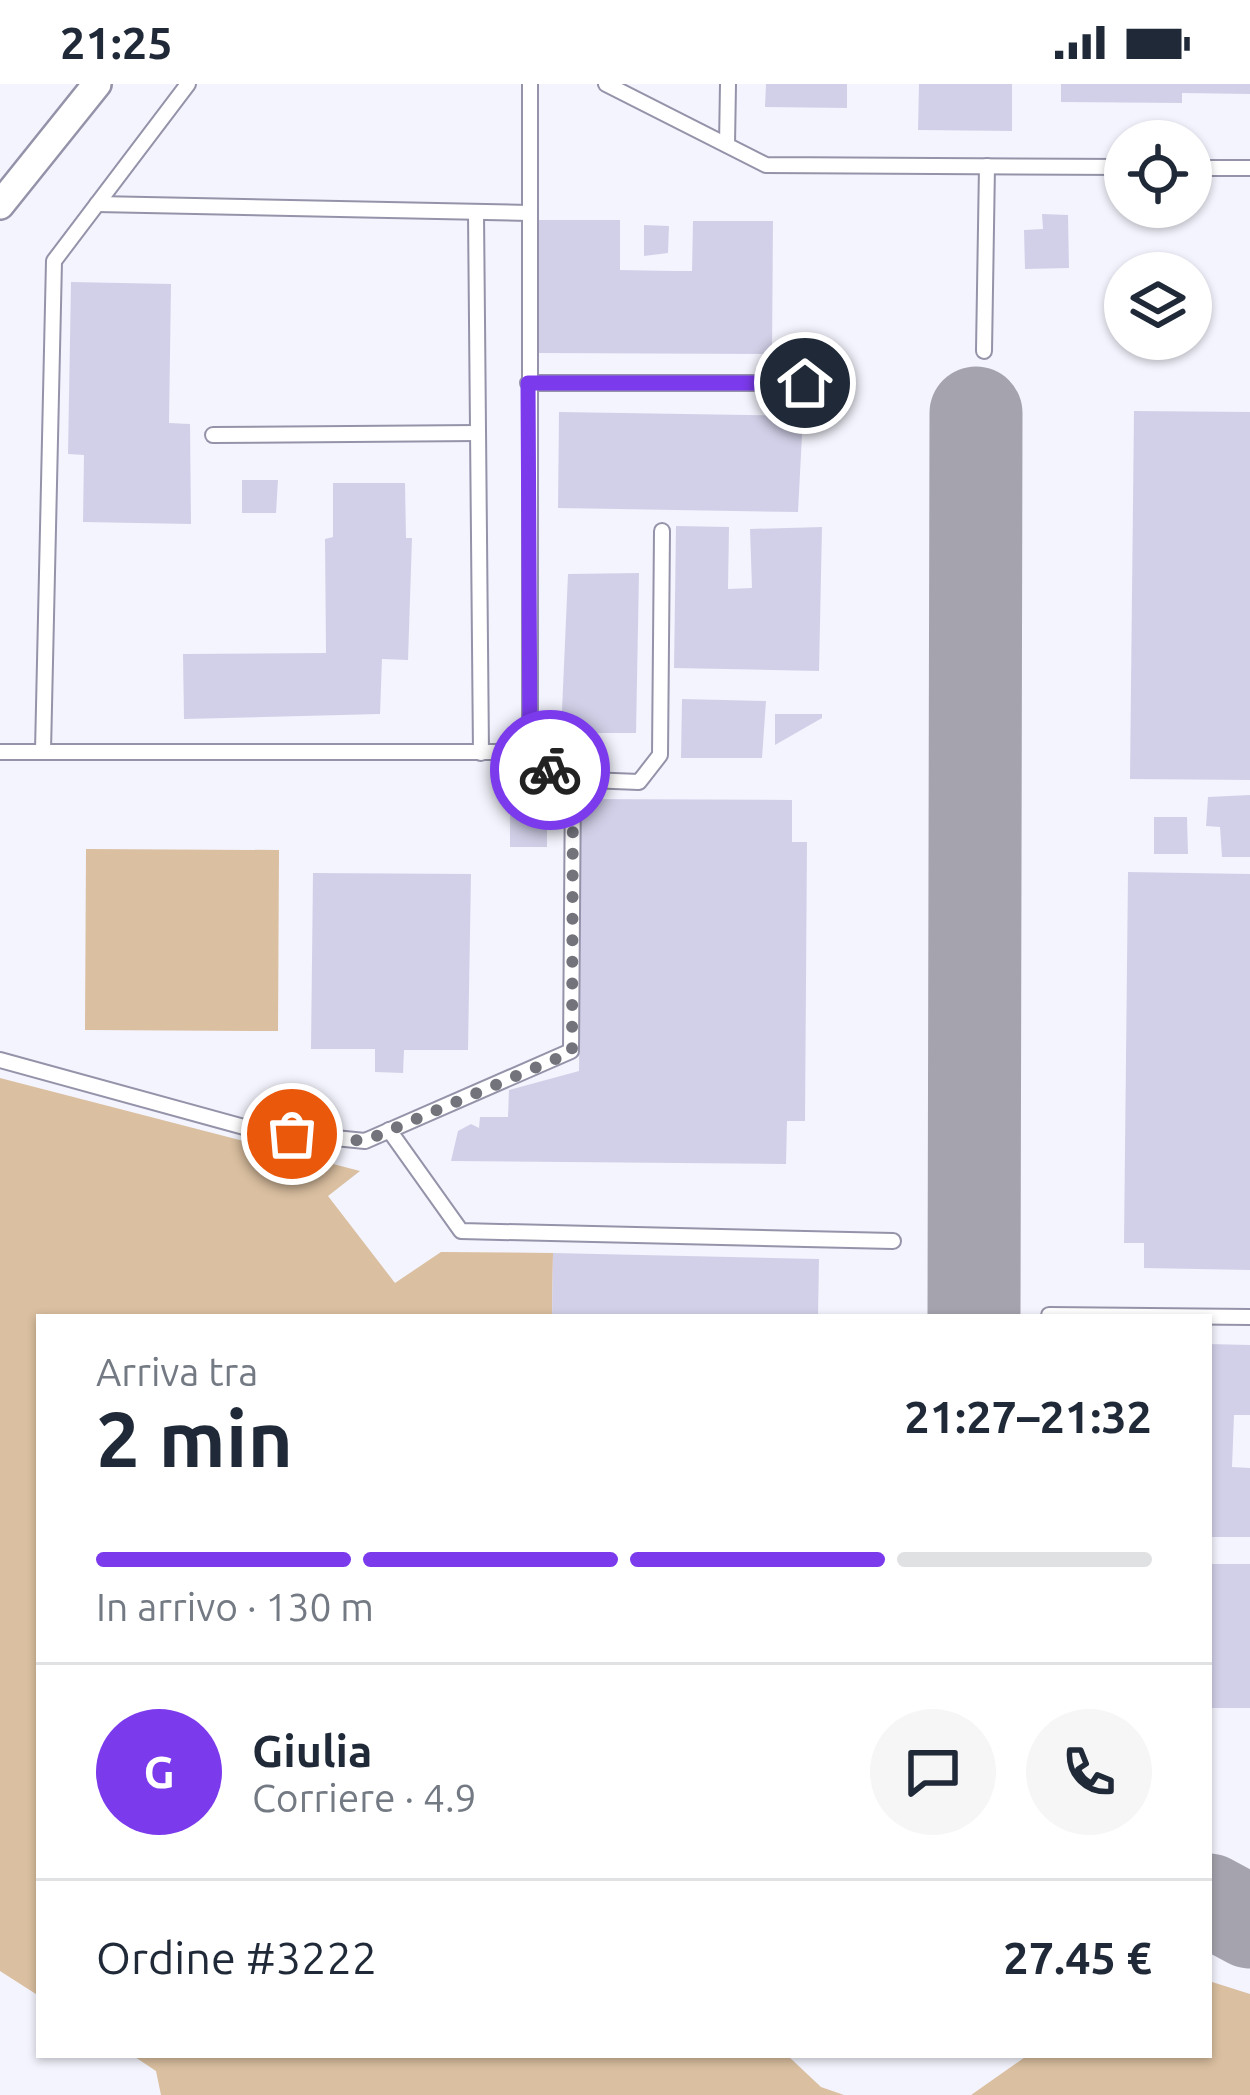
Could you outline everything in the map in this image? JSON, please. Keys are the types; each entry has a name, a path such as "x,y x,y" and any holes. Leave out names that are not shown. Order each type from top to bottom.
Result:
{"street":[{"path":"0,205 97,84"}],"lane":[{"path":"43,751 53,261 188,84"},
{"path":"530,84 530,752 537,767 573,776 639,782 660,754 662,531"},
{"path":"605,84 766,165 1104,167"},
{"path":"728,84 728,146"},
{"path":"984,351 987,166"},
{"path":"1212,168 1250,168"},
{"path":"97,205 529,213"},
{"path":"476,213 481,754"},
{"path":"528,383 805,383"},
{"path":"213,435 478,433"},
{"path":"0,752 530,752"},
{"path":"0,1060 254,1130 365,1141 572,1052 573,776"},
{"path":"389,1130 461,1231 893,1240"},
{"path":"1212,1317 1250,1317"}],"shaded area":[{"path":"86,849 279,850 278,1031 85,1030"},
{"path":"0,1078 360,1171 328,1196 395,1283 441,1252 553,1253 552,1314 36,1314 36,1994 0,1971"},
{"path":"1212,1982 1250,1994 1250,2095 971,2095 1024,2058 1212,2058"},
{"path":"136,2058 790,2058 821,2087 844,2095 161,2095 156,2071"}],"building":[{"path":"766,84 847,84 847,108 765,107"},
{"path":"919,84 1012,84 1012,131 918,130"},
{"path":"1061,84 1250,84 1250,94 1182,93 1182,103 1061,102"},
{"path":"1042,214 1068,215 1069,268 1025,269 1024,230 1043,229"},
{"path":"538,220 620,220 620,270 674,271 692,271 693,221 773,221 772,354 538,353"},
{"path":"644,225 669,226 668,253 644,256"},
{"path":"71,282 171,284 169,423 190,424 191,524 83,522 84,455 68,454"},
{"path":"1134,411 1250,412 1250,780 1130,779"},
{"path":"559,412 803,416 798,512 558,508"},
{"path":"242,480 278,480 276,513 242,513"},
{"path":"333,483 405,483 406,538 412,538 408,660 382,659 380,714 184,719 183,654 326,653 325,539 333,537"},
{"path":"676,526 729,527 728,589 752,588 750,529 822,527 819,671 674,668"},
{"path":"639,573 636,733 561,733 568,574"},
{"path":"682,699 766,701 762,758 681,758"},
{"path":"775,714 822,714 822,718 775,745"},
{"path":"510,793 547,794 547,847 510,847"},
{"path":"1250,795 1250,857 1222,857 1220,827 1206,826 1208,797"},
{"path":"581,799 792,800 792,842 807,842 805,1121 787,1121 786,1164 451,1161 458,1131 471,1124 479,1128 480,1117 508,1117 509,1090 579,1071"},
{"path":"1154,817 1187,817 1188,854 1154,854"},
{"path":"1128,872 1250,874 1250,1270 1144,1268 1144,1243 1124,1243"},
{"path":"313,873 471,874 468,1050 404,1050 403,1073 375,1072 375,1049 311,1049"},
{"path":"553,1253 819,1259 818,1314 552,1314"},
{"path":"1212,1344 1250,1345 1250,1415 1234,1415 1232,1467 1250,1468 1250,1537 1212,1537"},
{"path":"1212,1564 1250,1564 1250,1708 1212,1708"}],"taxiway":[{"path":"974,1314 976,413"},
{"path":"1212,1902 1250,1922"}],"way so far":[{"path":"292,1134 365,1141 572,1052 573,776 550,770"}],"route":[{"path":"550,770 537,767 530,752 528,383 805,383"}]}
